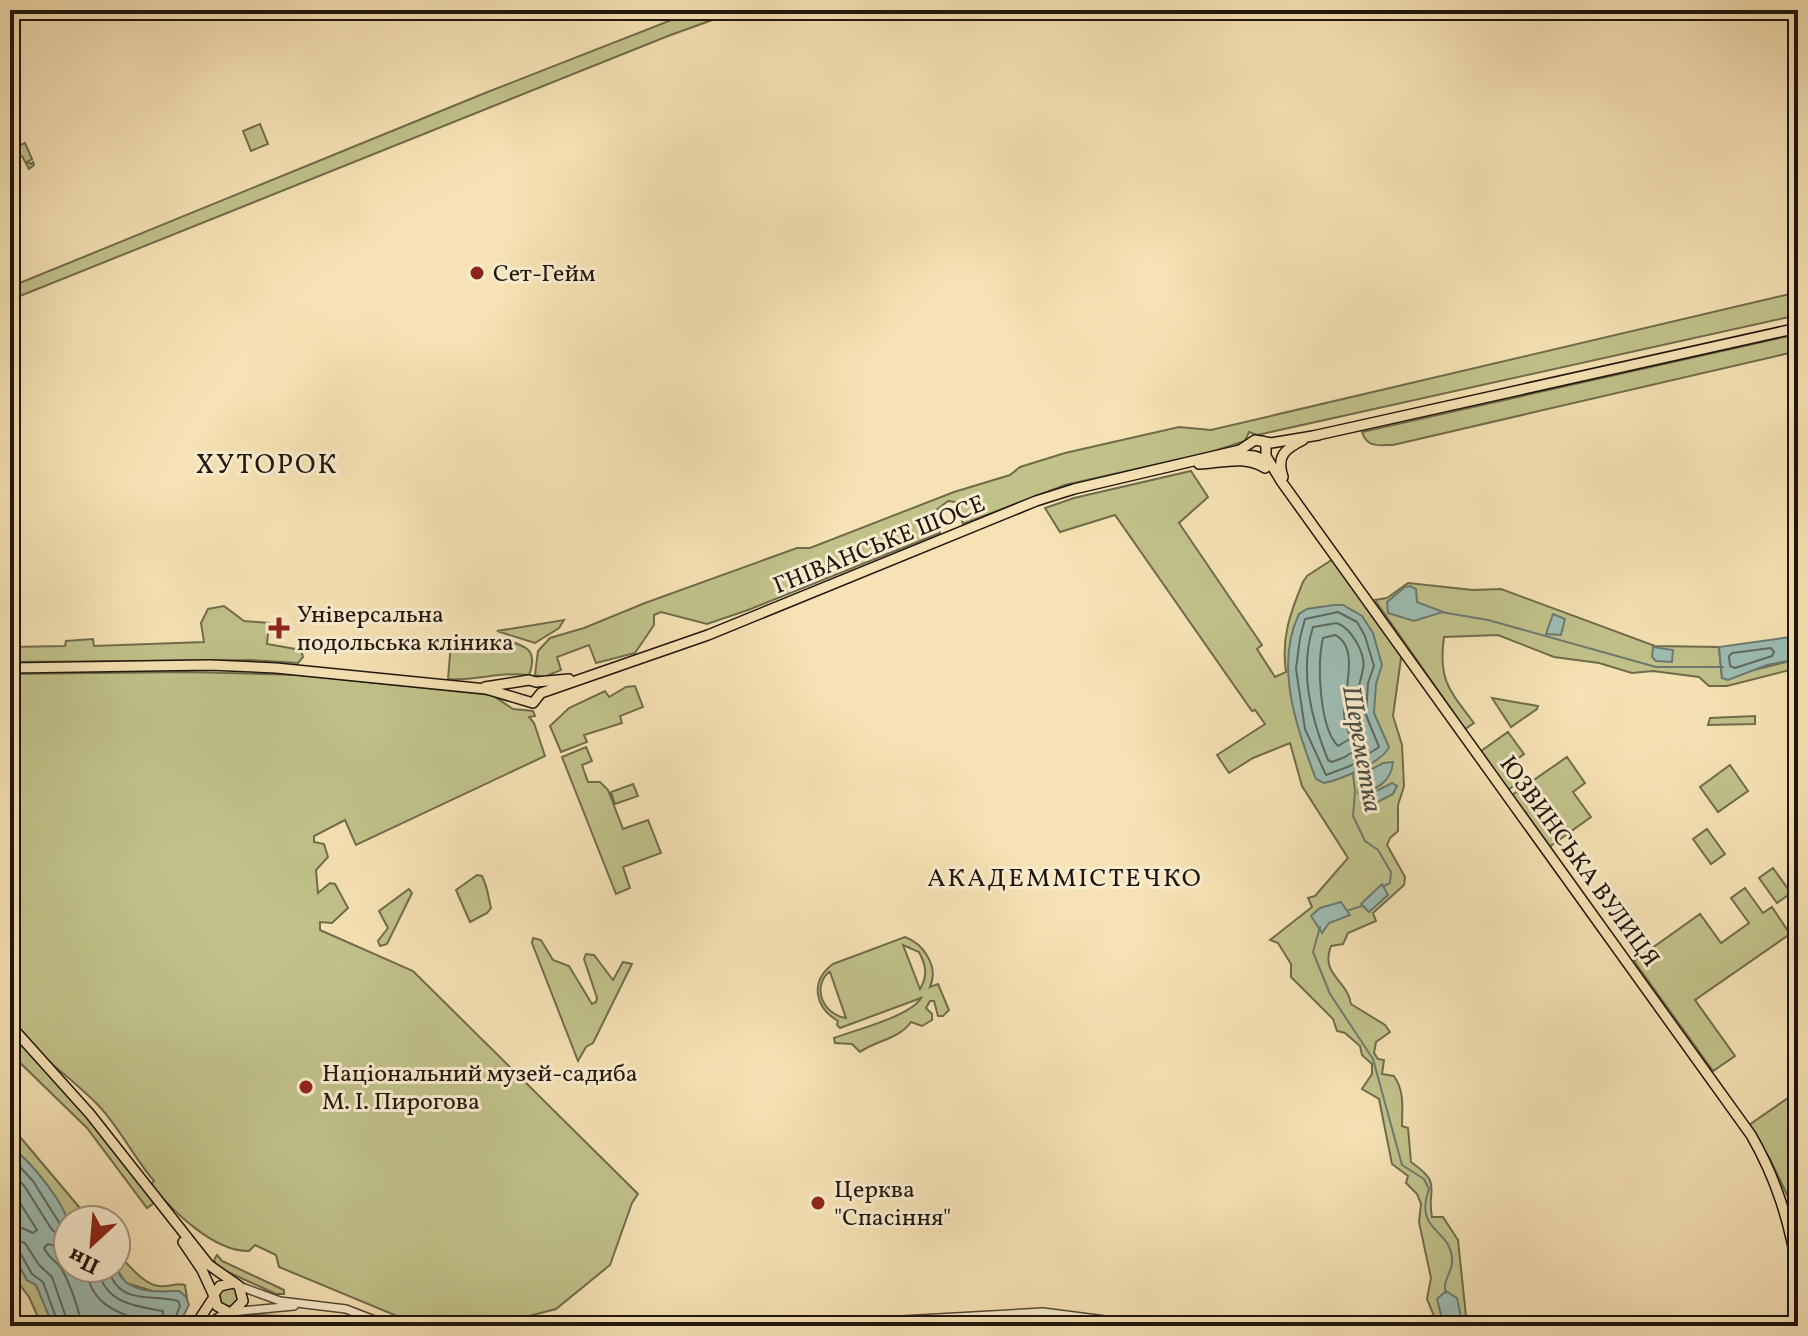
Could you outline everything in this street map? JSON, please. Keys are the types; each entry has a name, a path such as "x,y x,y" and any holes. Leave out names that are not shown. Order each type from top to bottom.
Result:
{"main road":[{"path":"1259,449 1798,328"},
{"path":"1259,449 1271,443 1319,435"},
{"path":"1289,491 1280,466 1281,456 1287,448 1307,438"},
{"path":"1259,449 1289,491"},
{"name":"ГНІВАНСЬКЕ ШОСЕ","path":"1177,465 1199,464 1259,449"},
{"name":"ГНІВАНСЬКЕ ШОСЕ","path":"10,668 242,666 306,670 486,689 533,703 541,693 708,635 1036,501 1074,489 1240,450 1259,449"},
{"path":"1199,464 1241,459 1253,462 1265,468 1289,491"},
{"name":"ЮЗВИНСЬКА ВУЛИЦЯ","path":"1289,491 1745,1127 1766,1161 1784,1203 1798,1274"},
{"name":"ГНІВАНСЬКЕ ШОСЕ","path":"454,687 561,681 600,672"},
{"path":"519,698 518,689 523,681"},
{"path":"536,682 541,693"},
{"path":"10,1025 90,1114 209,1265 236,1284 243,1301 206,1326"},
{"path":"165,1211 205,1275 217,1306 230,1312"},
{"path":"205,1275 207,1305"},
{"path":"195,1326 220,1286 236,1284"}],"street":[{"path":"236,1284 280,1301 346,1309 390,1326"},
{"path":"230,1312 300,1305"},
{"path":"793,1326 1043,1312 1152,1326"}],"green space":[{"path":"697,10 740,10 668,36 10,300 10,287"},
{"path":"260,124 268,144 251,151 243,131"},
{"path":"25,143 32,159 27,162 34,165 29,169 22,156 10,161 10,149"},
{"path":"1798,292 1798,315 1257,435 1249,432 1245,441 1211,452 1065,485 963,524 955,502 948,501 935,511 940,533 707,624 661,612 654,615 654,625 635,653 596,663 589,645 557,657 561,670 544,677 535,675 538,651 550,638 797,548 810,548 954,492 1010,475 1020,467 1065,453 1179,427 1211,430"},
{"path":"1798,334 1798,351 1393,445 1370,443 1362,432"},
{"path":"1191,471 1208,497 1179,523 1262,645 1257,649 1275,677 1286,672 1288,626 1303,582 1333,559 1402,651 1393,716 1402,745 1404,786 1398,805 1398,831 1387,845 1405,877 1404,885 1373,913 1376,921 1348,933 1343,944 1331,946 1329,964 1345,988 1351,1004 1385,1025 1390,1032 1376,1042 1374,1053 1378,1059 1384,1060 1382,1074 1394,1076 1400,1088 1402,1126 1408,1128 1411,1162 1431,1182 1432,1217 1443,1217 1458,1240 1467,1326 1438,1326 1427,1299 1431,1278 1419,1222 1421,1204 1417,1194 1406,1183 1408,1176 1392,1164 1379,1099 1362,1089 1372,1074 1372,1064 1362,1055 1360,1046 1345,1033 1337,1031 1333,1019 1291,977 1291,964 1278,943 1270,940 1312,907 1308,898 1315,896 1348,858 1302,786 1290,743 1253,758 1229,773 1217,755 1265,724 1255,710 1252,711 1115,515 1060,532 1045,508 1074,498"},
{"path":"1408,583 1473,590 1501,589 1655,646 1719,647 1722,678 1798,659 1798,668 1727,686 1709,686 1699,677 1653,671 1632,673 1599,663 1554,657 1498,635 1444,637 1443,664 1447,684 1474,723 1465,729 1375,600 1387,598"},
{"path":"224,606 244,621 269,623 267,644 301,650 303,657 298,663 251,660 10,662 10,647 65,646 66,641 93,639 94,646 204,642 201,623 208,609"},
{"path":"564,620 559,628 535,643 497,631"},
{"path":"498,638 521,645 530,652 532,665 529,675 448,679 451,643 483,646"},
{"path":"188,672 299,675 492,695 513,709 533,711 535,716 529,717 545,756 356,845 345,820 314,836 314,842 324,844 328,857 316,870 318,893 330,883 335,884 348,908 332,923 320,922 320,930 413,971 638,1194 610,1265 556,1309 502,1323 502,1326 421,1326 279,1267 276,1255 255,1245 249,1251 222,1245 194,1228 170,1206 151,1184 154,1181 106,1114 10,1025 10,674"},
{"path":"635,686 643,707 620,716 622,723 584,735 587,742 561,752 550,726 569,708 605,691 609,697 626,687"},
{"path":"1492,698 1538,706 1511,727"},
{"path":"1755,716 1755,724 1708,725 1710,718"},
{"path":"1508,732 1524,754 1505,768 1516,784 1508,790 1481,751"},
{"path":"586,747 592,761 582,765 588,782 600,782 608,790 623,829 648,820 661,853 623,867 630,888 616,894 562,757"},
{"path":"1567,757 1585,783 1573,792 1591,817 1549,847 1512,795"},
{"path":"1730,765 1748,791 1718,812 1700,787"},
{"path":"633,784 638,796 615,804 611,792"},
{"path":"1707,829 1725,854 1711,864 1693,839"},
{"path":"1773,868 1791,893 1777,903 1759,878"},
{"path":"477,875 484,880 491,908 470,922 456,890"},
{"path":"1745,888 1763,913 1772,907 1790,934 1695,1000 1735,1056 1713,1071 1634,961 1700,914 1721,943 1749,923 1731,898"},
{"path":"409,889 412,893 387,944 380,946 378,941 388,928 379,911"},
{"path":"905,937 918,945 928,957 933,972 930,987 938,984 949,1010 938,1016 934,1001 930,1001 926,1008 932,1014 932,1020 922,1026 911,1022 894,1036 860,1052 852,1044 835,1043 834,1038 906,1011 921,998 840,1028 838,1021 824,1009 818,994 821,978 833,964","holes":["903,945 919,952 923,961 925,975 920,989","830,972 846,1018 832,1012 822,1000 821,986"]},
{"path":"533,938 541,940 553,960 569,966 592,1004 597,998 584,959 586,954 594,955 613,980 623,962 632,964 593,1043 586,1047 578,1061 532,943"},
{"path":"10,1031 87,1117 154,1203 147,1208 87,1128 10,1053"},
{"path":"1798,1091 1798,1118 1794,1121 1798,1128 1798,1194 1789,1199 1749,1125"},
{"path":"10,1125 77,1204 59,1204 44,1181 10,1146"},
{"path":"10,1250 27,1280 36,1285 58,1326 42,1326 29,1297 10,1272"},
{"path":"217,1255 222,1261 284,1290 284,1294 276,1294 217,1267 214,1260"},
{"path":"132,1269 153,1285 185,1285 187,1298 179,1291 156,1292 129,1284 132,1284"},
{"path":"229,1286 236,1289 239,1296 236,1303 229,1306 222,1303 219,1296 222,1289"},
{"path":"250,1315 350,1318 377,1326 212,1326 230,1318"}],"water":[{"path":"1410,586 1416,589 1417,602 1443,612 1414,621 1388,613 1387,602"},
{"path":"1343,605 1362,616 1373,633 1382,665 1376,684 1374,713 1389,747 1370,764 1324,783 1316,779 1296,719 1288,676 1288,654 1299,614 1307,609"},
{"path":"1553,614 1565,619 1561,635 1546,634"},
{"path":"1798,636 1798,659 1767,665 1728,680 1722,678 1719,647"},
{"path":"1653,647 1673,650 1672,662 1656,661 1652,657"},
{"path":"1393,762 1390,774 1382,784 1358,793 1361,775 1383,763"},
{"path":"1392,783 1397,786 1393,794 1370,806 1361,803 1365,797"},
{"path":"1382,884 1388,895 1369,912 1361,904"},
{"path":"1341,902 1350,915 1329,923 1322,933 1311,916 1320,908"},
{"path":"10,1146 44,1181 60,1204 52,1204 52,1284 129,1284 143,1290 179,1291 189,1305 178,1326 53,1326 36,1285 27,1280 10,1250"},
{"path":"1446,1291 1457,1298 1463,1326 1444,1326 1437,1299"}],"waterway":[{"name":"Шереметка","path":"1441,612 1488,620 1656,667 1723,667"},
{"name":"Шереметка","path":"1353,774 1353,816 1365,841 1378,850 1391,872 1390,883 1384,886"},
{"name":"Шереметка","path":"1349,910 1362,906"},
{"name":"Шереметка","path":"1320,927 1313,952 1330,994 1373,1059 1402,1165 1424,1179 1429,1189 1426,1215 1451,1252 1446,1293"}],"place":[{"name":"Сет-Гейм","path":"477,273"},
{"name":"Універсальна подольська кліника","path":"279,628"},
{"name":"Національний музей-садиба М. І. Пирогова","path":"306,1087"},
{"name":"Церква \"Спасіння\"","path":"818,1203"}],"district":[{"name":"ХУТОРОК","path":"267,463"},
{"name":"АКАДЕММІСТЕЧКО","path":"1065,877"}]}
